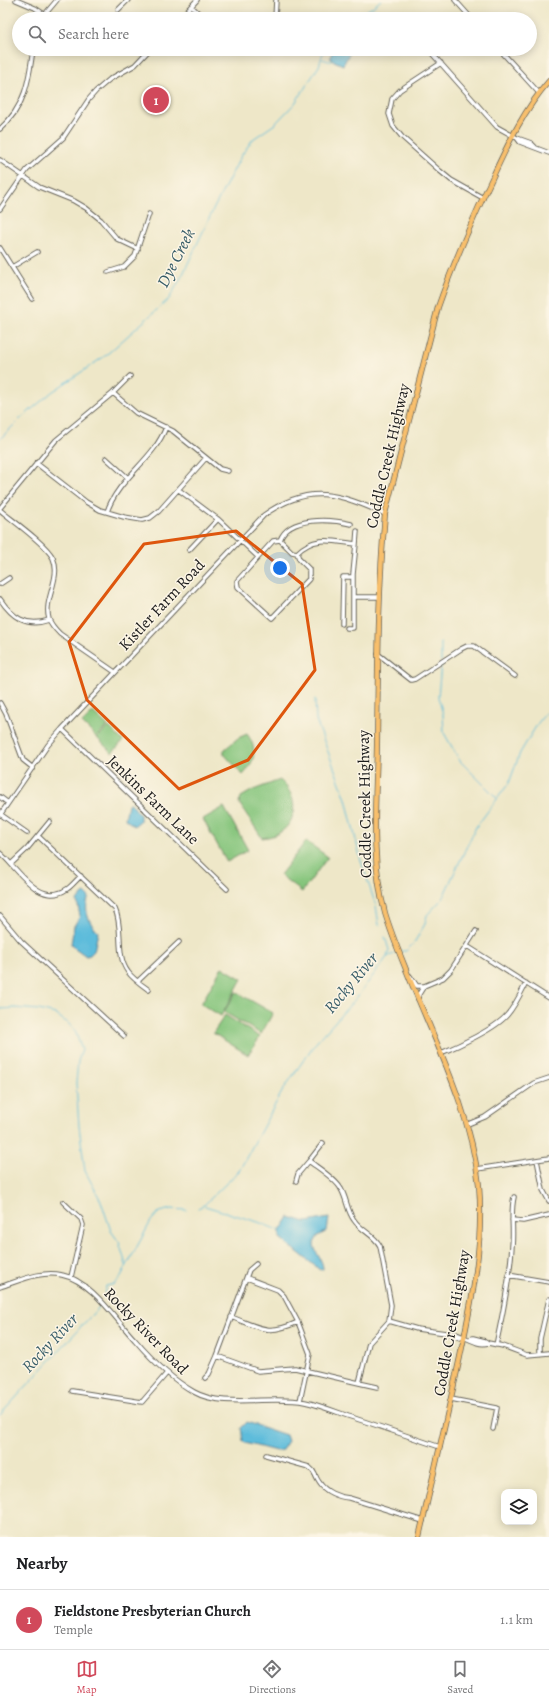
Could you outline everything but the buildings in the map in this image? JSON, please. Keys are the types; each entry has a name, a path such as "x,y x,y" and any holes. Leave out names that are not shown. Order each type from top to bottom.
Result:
{"main road":[{"name":"Coddle Creek Highway","path":"419,1537 451,1399 463,1337 474,1294 480,1242 479,1188 477,1169 468,1124 391,933 379,888 376,853 378,654 379,597 385,514 438,307 449,275 512,135 538,93 549,81"}],"street":[{"path":"16,0 41,12"},
{"path":"46,12 57,0"},
{"path":"118,10 128,0"},
{"path":"185,12 196,0"},
{"path":"275,12 276,0"},
{"path":"456,0 466,12"},
{"path":"191,6 197,12"},
{"path":"0,129 16,112 23,98 30,74 32,56"},
{"path":"0,209 23,176 35,162 63,138 96,91 110,79 135,65 143,56"},
{"path":"434,56 487,117 497,126 517,138 531,143 535,147 549,153"},
{"path":"505,56 538,93"},
{"path":"441,64 400,90 392,99 389,114 393,126 402,137 440,171 451,180 483,198"},
{"path":"0,160 39,187 74,201 86,208 101,220 117,239 138,248"},
{"path":"108,272 124,267 135,256 149,214"},
{"path":"0,248 32,299"},
{"path":"12,267 37,252"},
{"path":"115,672 60,634 49,620 48,610 55,574 53,558 42,545 0,509 56,440 114,393 130,376"},
{"path":"114,393 136,413 166,427 220,469 228,471"},
{"path":"107,512 113,497 156,447 166,427"},
{"path":"106,458 128,478"},
{"path":"36,463 86,502 107,512 142,520 150,518 159,511 206,458"},
{"path":"179,490 218,520 258,557"},
{"name":"Kistler Farm Road","path":"0,814 48,745 62,728 264,515 276,507 301,496 329,494 343,497 385,514"},
{"path":"189,550 218,520"},
{"path":"280,540 284,532 312,521 337,521 351,524"},
{"path":"347,628 353,628 353,577 357,531"},
{"path":"280,540 292,552 297,553 310,572 309,579 272,618 237,584 238,579 273,541 280,540"},
{"path":"297,553 309,543 315,541 356,544"},
{"path":"342,624 342,577 353,577"},
{"path":"0,584 9,578"},
{"path":"353,597 379,597"},
{"path":"0,599 13,616 18,619 33,622 44,622 49,620"},
{"path":"378,654 411,680 415,679 461,649 467,646 474,646 515,676"},
{"path":"0,703 6,714 23,760 33,768"},
{"name":"Jenkins Farm Lane","path":"62,728 228,889"},
{"path":"0,797 8,803"},
{"path":"0,814 27,833"},
{"path":"12,863 50,821"},
{"path":"38,836 115,909 119,924 123,961 128,973 149,990"},
{"path":"0,853 12,863 35,888 46,894 54,894 68,889 81,876"},
{"path":"0,916 21,941 124,1036"},
{"path":"408,975 417,986 424,986 448,974 476,931"},
{"path":"138,981 179,942"},
{"path":"467,946 549,998"},
{"path":"440,1053 455,1048 500,1022 508,1015 526,983"},
{"path":"418,1000 424,986"},
{"path":"468,1124 485,1117 534,1083 549,1078"},
{"path":"296,1181 298,1174 322,1143"},
{"path":"477,1169 549,1158"},
{"path":"309,1160 339,1185 349,1212 354,1220 376,1240 380,1246 391,1305 389,1321 369,1343 359,1383"},
{"path":"537,1160 543,1190 549,1201"},
{"path":"496,1345 503,1313 512,1246 511,1208 514,1197"},
{"path":"63,1202 81,1219 83,1225 70,1277"},
{"path":"512,1220 523,1221 549,1215"},
{"path":"205,1378 217,1356 249,1270 256,1264"},
{"name":"Rocky River Road","path":"0,1287 48,1273 62,1274 79,1282 93,1293 167,1373 196,1393 206,1397 237,1401 300,1401 440,1447"},
{"path":"508,1275 549,1282"},
{"path":"247,1278 281,1293 288,1301 298,1322 310,1354 300,1401"},
{"path":"540,1354 540,1338 549,1299"},
{"path":"231,1317 268,1330 279,1329 298,1322"},
{"path":"389,1321 417,1329 460,1335 472,1341 496,1345 527,1355 549,1353"},
{"path":"217,1356 258,1371 291,1368 378,1387"},
{"path":"72,1391 142,1402 167,1373"},
{"path":"451,1399 496,1408 493,1429"},
{"path":"266,1455 309,1467 314,1470 324,1488 342,1497 423,1521"}],"highlighted area":[{"path":"236,531 302,584 315,670 248,760 179,789 87,700 69,642 144,544"}],"green space":[{"path":"93,712 108,726 96,737 82,723"},
{"path":"109,727 123,741 112,753 97,738"},
{"path":"247,734 253,744 254,755 250,765 243,775 224,754 224,750 238,738"},
{"path":"280,780 288,788 292,798 294,807 293,816 283,831 274,836 262,838 239,803 241,797 253,790"},
{"path":"224,807 248,850 227,862 203,819"},
{"path":"306,841 328,857 302,892 280,875"},
{"path":"222,967 242,979 221,1016 201,1004"},
{"path":"236,992 273,1013 261,1034 224,1012"},
{"path":"225,1015 260,1037 248,1055 213,1033"}],"water":[{"path":"348,56 343,65 332,60 330,57"},
{"path":"130,802 140,815 140,821 134,826 125,819 128,804"},
{"path":"85,893 89,897 87,902 88,916 92,925 98,932 94,951 90,955 86,956 71,944 74,926 80,916 77,901"},
{"path":"289,1217 306,1222 329,1218 327,1231 318,1236 314,1243 315,1250 322,1262 323,1269 320,1270 280,1238 280,1231"},
{"path":"247,1422 286,1435 288,1441 282,1450 276,1451 245,1443 243,1441 241,1428"}],"waterway":[{"name":"Dye Creek","path":"364,12 381,0"},
{"name":"Dye Creek","path":"0,439 19,420 52,392 105,356 169,299 183,274 214,208 241,156 253,139 275,124 295,103 319,66 322,56"},
{"path":"322,59 332,61"},
{"path":"441,642 441,661"},
{"path":"441,664 438,697 443,714 444,733 460,761 497,798"},
{"path":"315,699 316,720 346,799 361,861 376,906 379,925"},
{"name":"Rocky River","path":"401,951 406,951 414,943 425,924 427,915 442,899 476,827 509,783 520,753 538,723 549,709"},
{"path":"385,937 389,950 387,957"},
{"name":"Rocky River","path":"198,1208 204,1205 239,1171 283,1090 314,1045 357,997 387,957 398,952"},
{"path":"0,1009 14,1008 39,1010 55,1014 69,1024 75,1031 82,1050 78,1061 76,1083 79,1126 85,1171 101,1201 111,1231 119,1242 126,1265"},
{"path":"205,1206 258,1222 280,1231"},
{"name":"Rocky River","path":"104,1298 106,1286 115,1284 120,1278 151,1221 159,1212 171,1209 186,1210"},
{"name":"Rocky River","path":"0,1415 100,1306"}],"place":[{"name":"Fieldstone Presbyterian Church","path":"156,100"}]}
